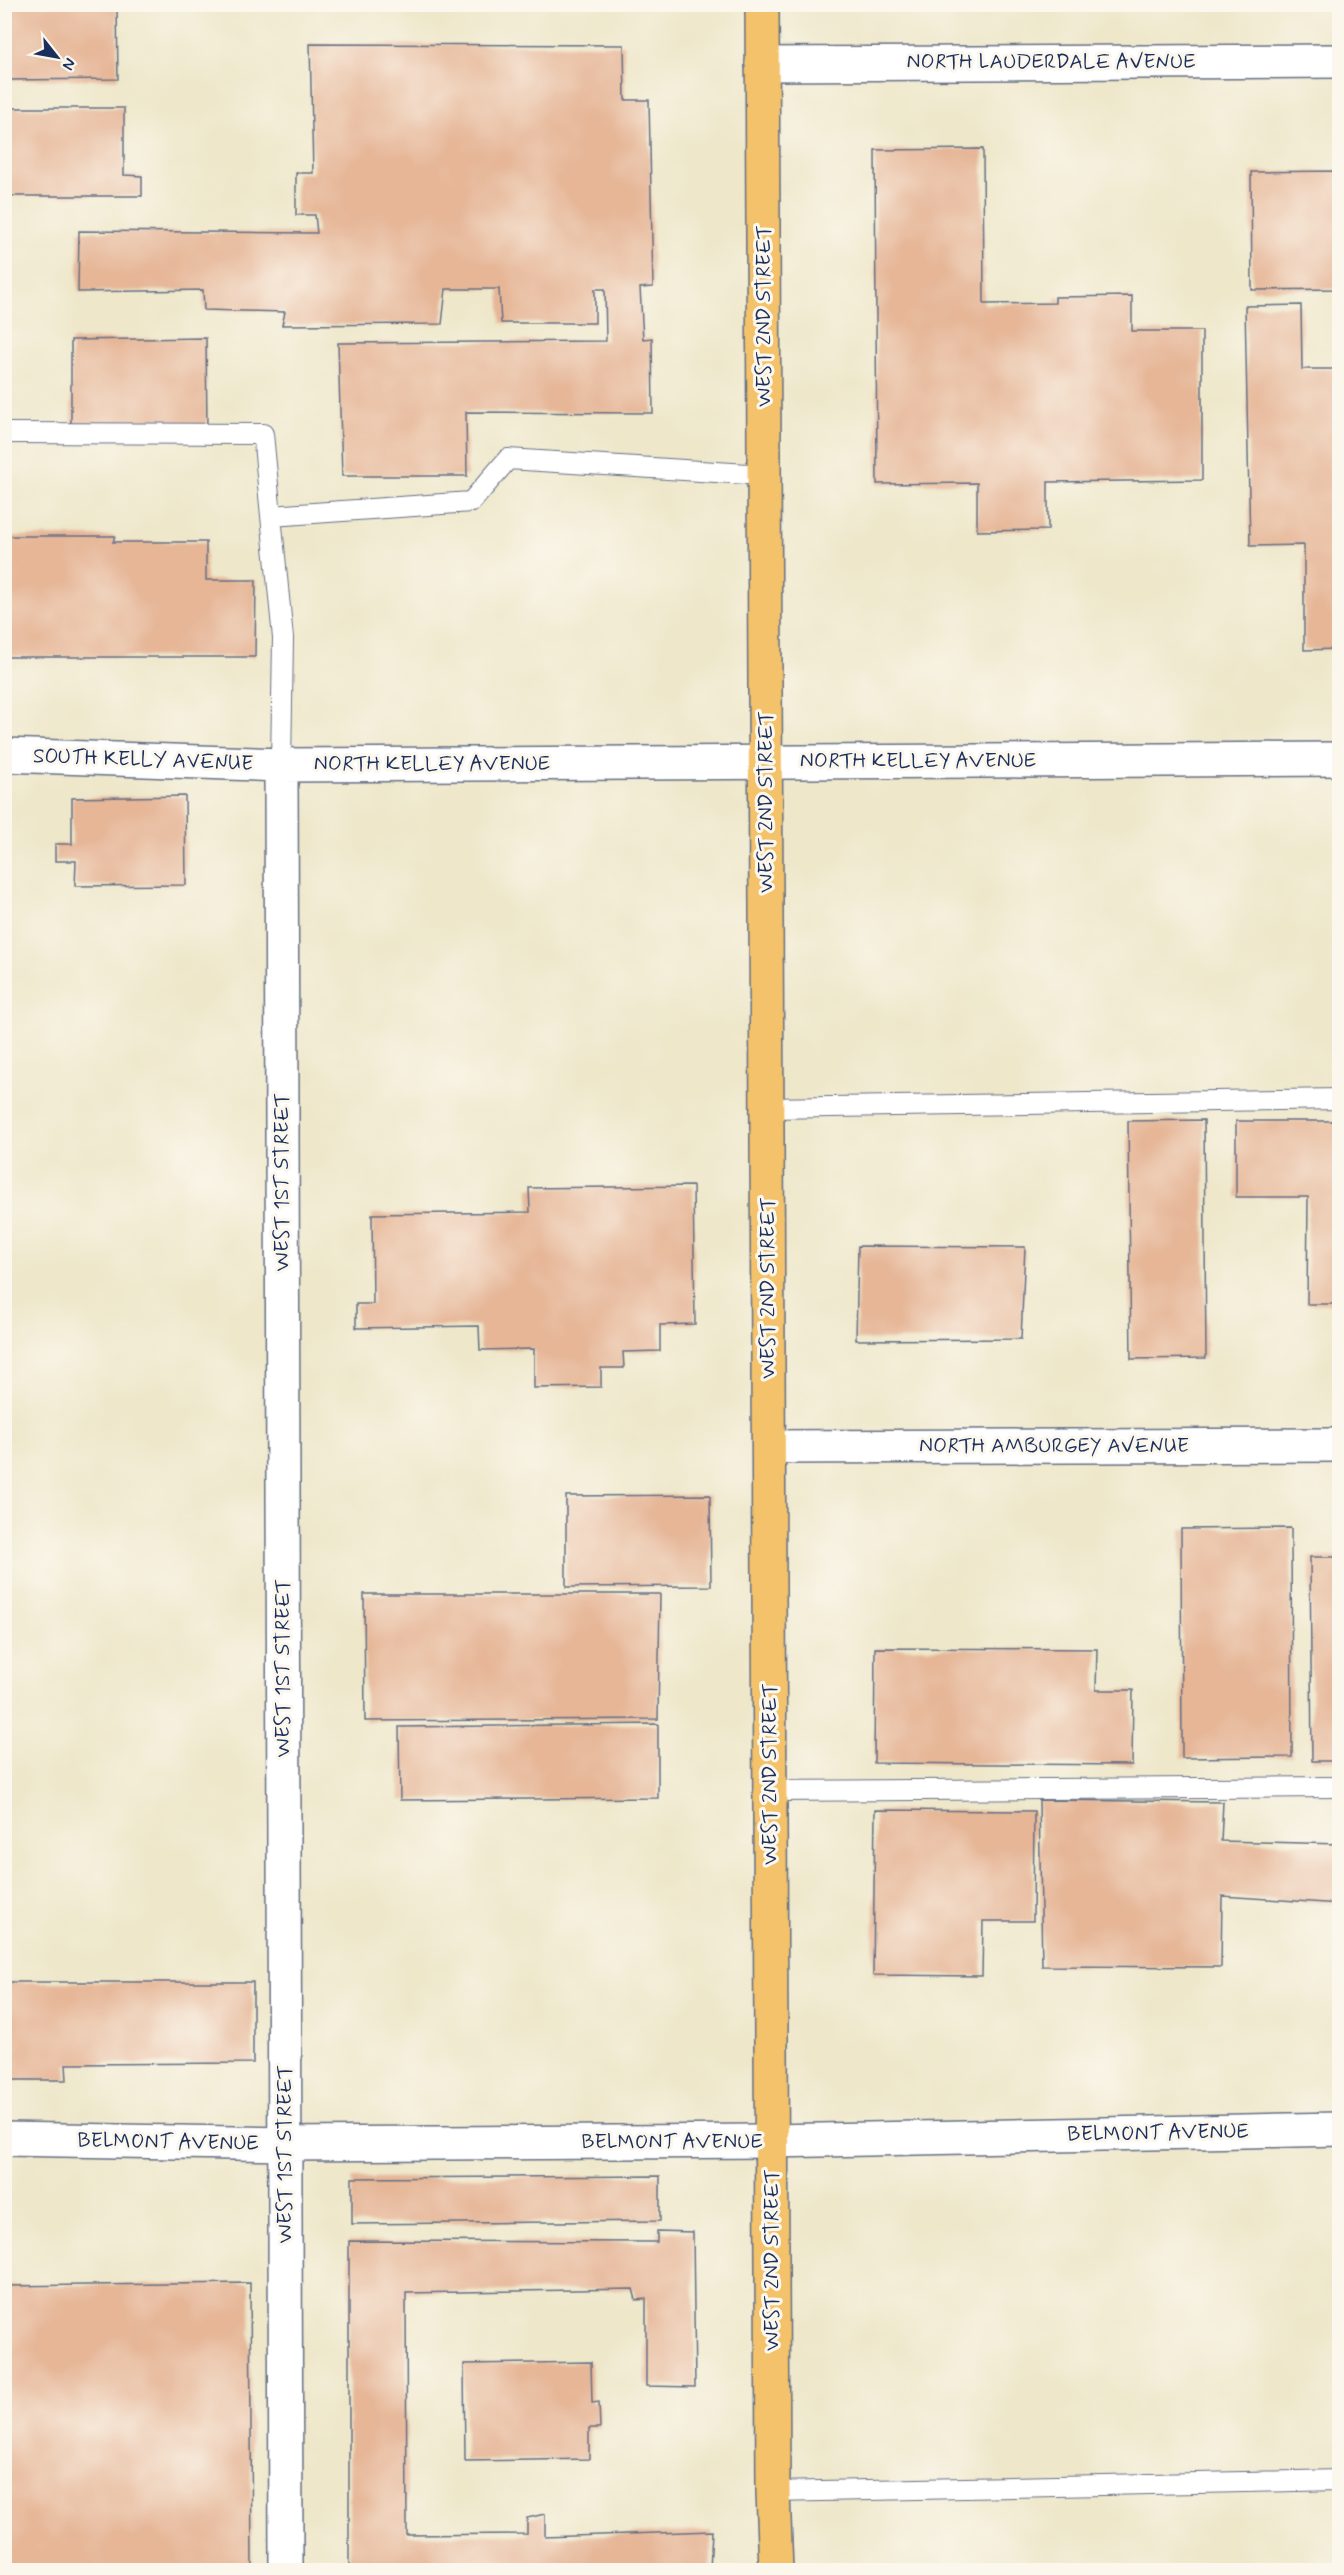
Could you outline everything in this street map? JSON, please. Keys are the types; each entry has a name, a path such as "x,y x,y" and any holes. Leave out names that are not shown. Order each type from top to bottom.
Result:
{"main road":[{"name":"WEST 2ND STREET","path":"762,4 773,2492 776,2571"}],"street":[{"name":"NORTH LAUDERDALE AVENUE","path":"762,64 1340,61"},
{"name":"SOUTH KELLY AVENUE","path":"4,755 281,765"},
{"name":"NORTH KELLEY AVENUE","path":"281,765 1340,759"},
{"name":"WEST 1ST STREET","path":"281,765 286,2571"},
{"name":"NORTH AMBURGEY AVENUE","path":"769,1448 1340,1445"},
{"name":"BELMONT AVENUE","path":"4,2139 285,2144 772,2141 1340,2129"}],"lane":[{"path":"4,433 263,434 283,638 281,765"},
{"path":"271,516 471,502 508,459 764,475"},
{"path":"767,1108 1340,1099"},
{"path":"770,1791 1340,1787"},
{"path":"773,2492 1340,2480"}],"building":[{"path":"4,4 117,4 118,79 4,80"},
{"path":"310,44 624,45 625,100 649,100 653,287 640,288 643,339 652,338 653,413 466,412 467,476 342,476 338,343 606,341 605,289 595,289 595,323 501,323 499,289 446,289 442,324 282,325 285,312 204,310 203,290 78,292 79,231 317,233 315,215 296,215 296,173 313,173"},
{"path":"4,108 124,108 124,175 142,176 142,196 4,196"},
{"path":"983,149 984,304 1055,303 1055,297 1132,296 1132,331 1202,331 1202,480 1048,482 1048,530 977,531 977,483 877,484 875,150"},
{"path":"1340,171 1340,289 1252,290 1251,172"},
{"path":"1301,305 1302,369 1340,369 1340,649 1304,650 1304,545 1250,546 1245,306"},
{"path":"206,338 207,430 71,432 71,340"},
{"path":"4,536 115,536 113,542 206,542 206,580 256,580 255,657 4,657"},
{"path":"185,796 186,885 75,886 76,861 55,861 55,844 72,844 72,798"},
{"path":"1204,1120 1206,1358 1131,1359 1128,1121"},
{"path":"1236,1121 1340,1121 1340,1304 1307,1304 1308,1197 1236,1197"},
{"path":"693,1186 695,1324 660,1325 660,1351 623,1352 624,1368 601,1368 601,1387 534,1388 534,1349 480,1350 479,1326 356,1328 356,1304 373,1304 372,1214 530,1212 529,1188"},
{"path":"858,1246 1025,1247 1021,1339 856,1340"},
{"path":"710,1495 711,1586 566,1587 566,1496"},
{"path":"1291,1528 1292,1757 1182,1758 1181,1529"},
{"path":"1310,1557 1340,1557 1340,1761 1312,1761"},
{"path":"364,1594 660,1594 658,1719 365,1721"},
{"path":"875,1648 1097,1649 1096,1690 1133,1690 1132,1765 874,1763"},
{"path":"658,1724 658,1798 400,1800 399,1727"},
{"path":"1039,1800 1223,1802 1221,1841 1340,1844 1340,1904 1222,1896 1221,1967 1042,1966"},
{"path":"875,1810 1034,1811 1033,1921 983,1921 982,1976 873,1975"},
{"path":"4,1982 253,1982 253,2063 66,2064 67,2080 4,2080"},
{"path":"660,2176 660,2221 352,2224 352,2178"},
{"path":"657,2231 693,2232 695,2387 646,2386 646,2299 636,2300 633,2289 406,2293 407,2535 527,2534 527,2518 545,2514 545,2537 712,2531 710,2570 349,2570 349,2241 657,2242"},
{"path":"250,2283 252,2570 4,2570 4,2286"},
{"path":"591,2362 592,2403 599,2402 600,2428 589,2428 589,2459 465,2461 464,2364"}]}
